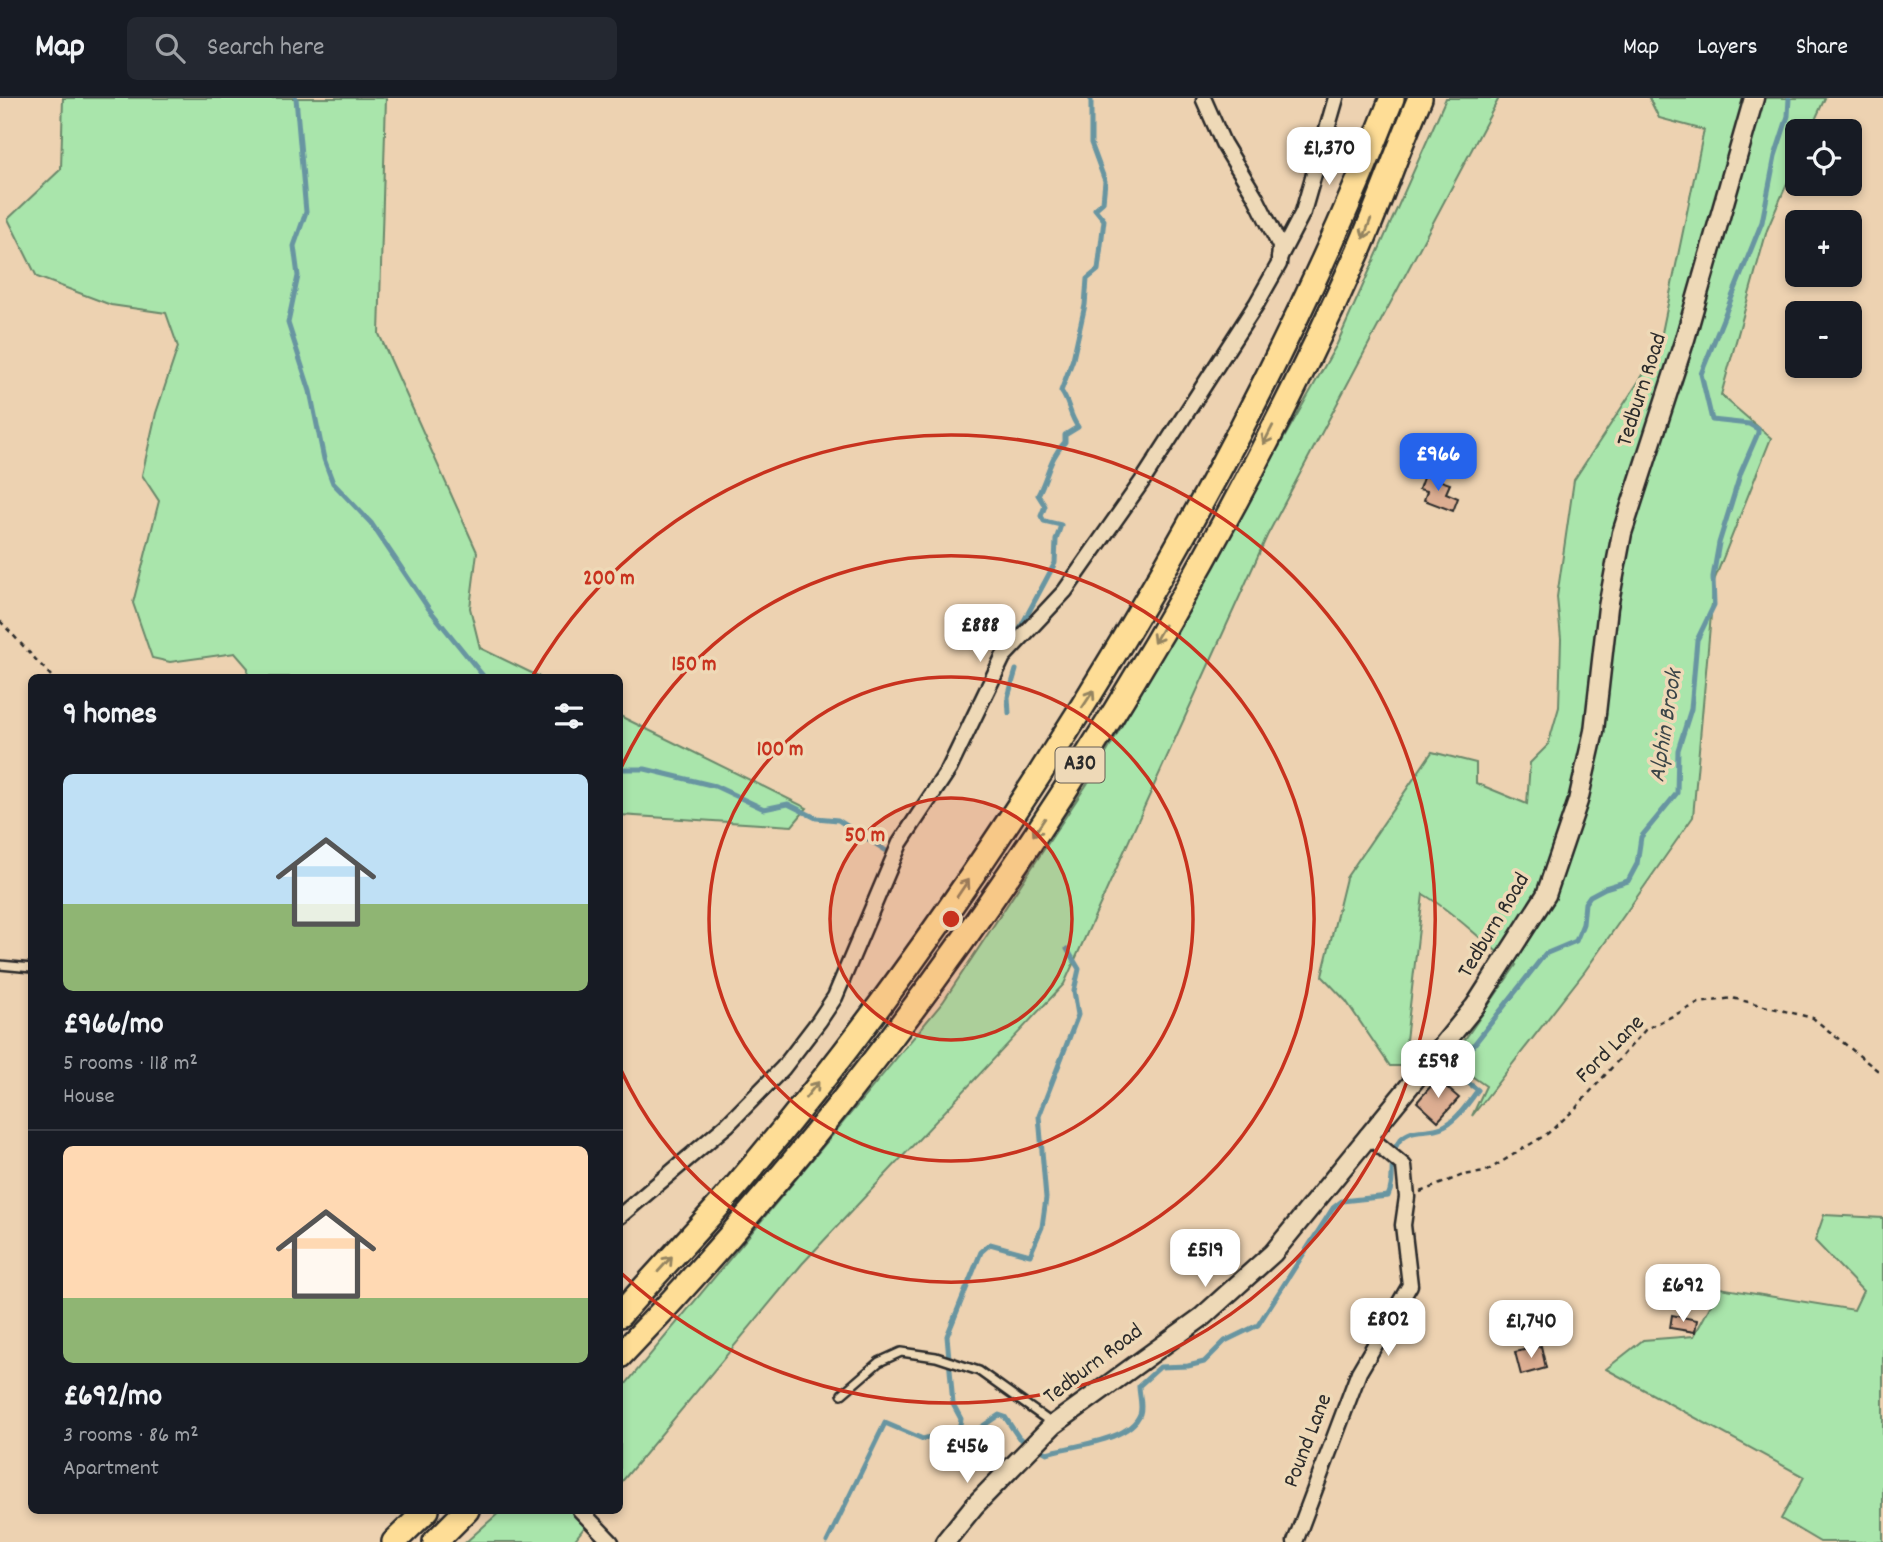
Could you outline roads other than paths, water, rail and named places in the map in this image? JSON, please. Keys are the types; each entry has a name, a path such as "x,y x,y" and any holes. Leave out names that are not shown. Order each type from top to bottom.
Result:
{"highway":[{"name":"A30","path":"623,1312 737,1185 854,1038 951,905 1099,681 1187,529 1278,357 1362,173 1392,98"},
{"name":"A30","path":"623,1353 677,1296 790,1166 971,927 1073,776 1213,541 1303,368 1359,249 1420,98"},
{"path":"394,1542 423,1514"},
{"path":"435,1542 463,1514"}],"street":[{"path":"623,1213 727,1125 783,1068 835,997 900,843 949,769 1003,657 1065,591 1143,480 1257,303 1303,212 1336,98"},
{"name":"Tedburn Road","path":"945,1542 1021,1455 1047,1431 1238,1287 1273,1253 1475,1006 1546,895 1578,801 1594,731 1608,607 1622,533 1685,340 1754,98"},
{"path":"1204,100 1223,143 1255,196 1279,246 1279,259"},
{"name":"Pound Lane","path":"1295,1542 1359,1372 1410,1285 1403,1226 1407,1197 1404,1166 1390,1151 1367,1135"},
{"path":"584,1514 611,1542"}],"lane":[{"path":"0,965 28,968"},
{"path":"842,1394 879,1362 901,1352 936,1357 979,1371 1047,1431"}],"waterway":[{"path":"296,98 306,212 294,246 298,276 288,323 310,391 324,459 333,483 371,523 429,609 482,674"},
{"path":"1018,632 1055,563 1056,540 1061,525 1044,521 1041,516 1045,506 1038,495 1052,461 1065,442 1065,435 1078,427 1061,391 1073,359 1085,305 1087,279 1098,270 1104,220 1095,209 1103,202 1105,181 1091,143 1091,98"},
{"name":"Alphin Brook","path":"827,1542 885,1423 923,1439 959,1429 974,1432 999,1415 1005,1417 1019,1438 1047,1453 1100,1441 1134,1423 1141,1411 1139,1386 1160,1367 1188,1366 1204,1362 1225,1341 1258,1325 1333,1208 1342,1201 1388,1196 1392,1182 1393,1154 1400,1140 1412,1132 1442,1127 1460,1114 1478,1090 1456,1074 1458,1065 1545,954 1576,941 1583,924 1585,903 1590,896 1628,881 1637,864 1641,837 1677,793 1678,750 1691,709 1697,640 1714,605 1713,577 1719,543 1741,472 1758,433 1758,429 1749,424 1712,420 1701,374 1762,222 1775,156 1788,116 1789,98"},
{"path":"1009,713 1008,697 1016,670"},
{"path":"623,769 645,769 715,786 764,809 788,804 816,818 838,820 885,850"},
{"path":"959,1429 961,1419 953,1404 947,1336 981,1252 990,1244 1030,1255 1042,1227 1046,1198 1039,1116 1078,1015 1074,991 1079,969 1067,949"}]}
